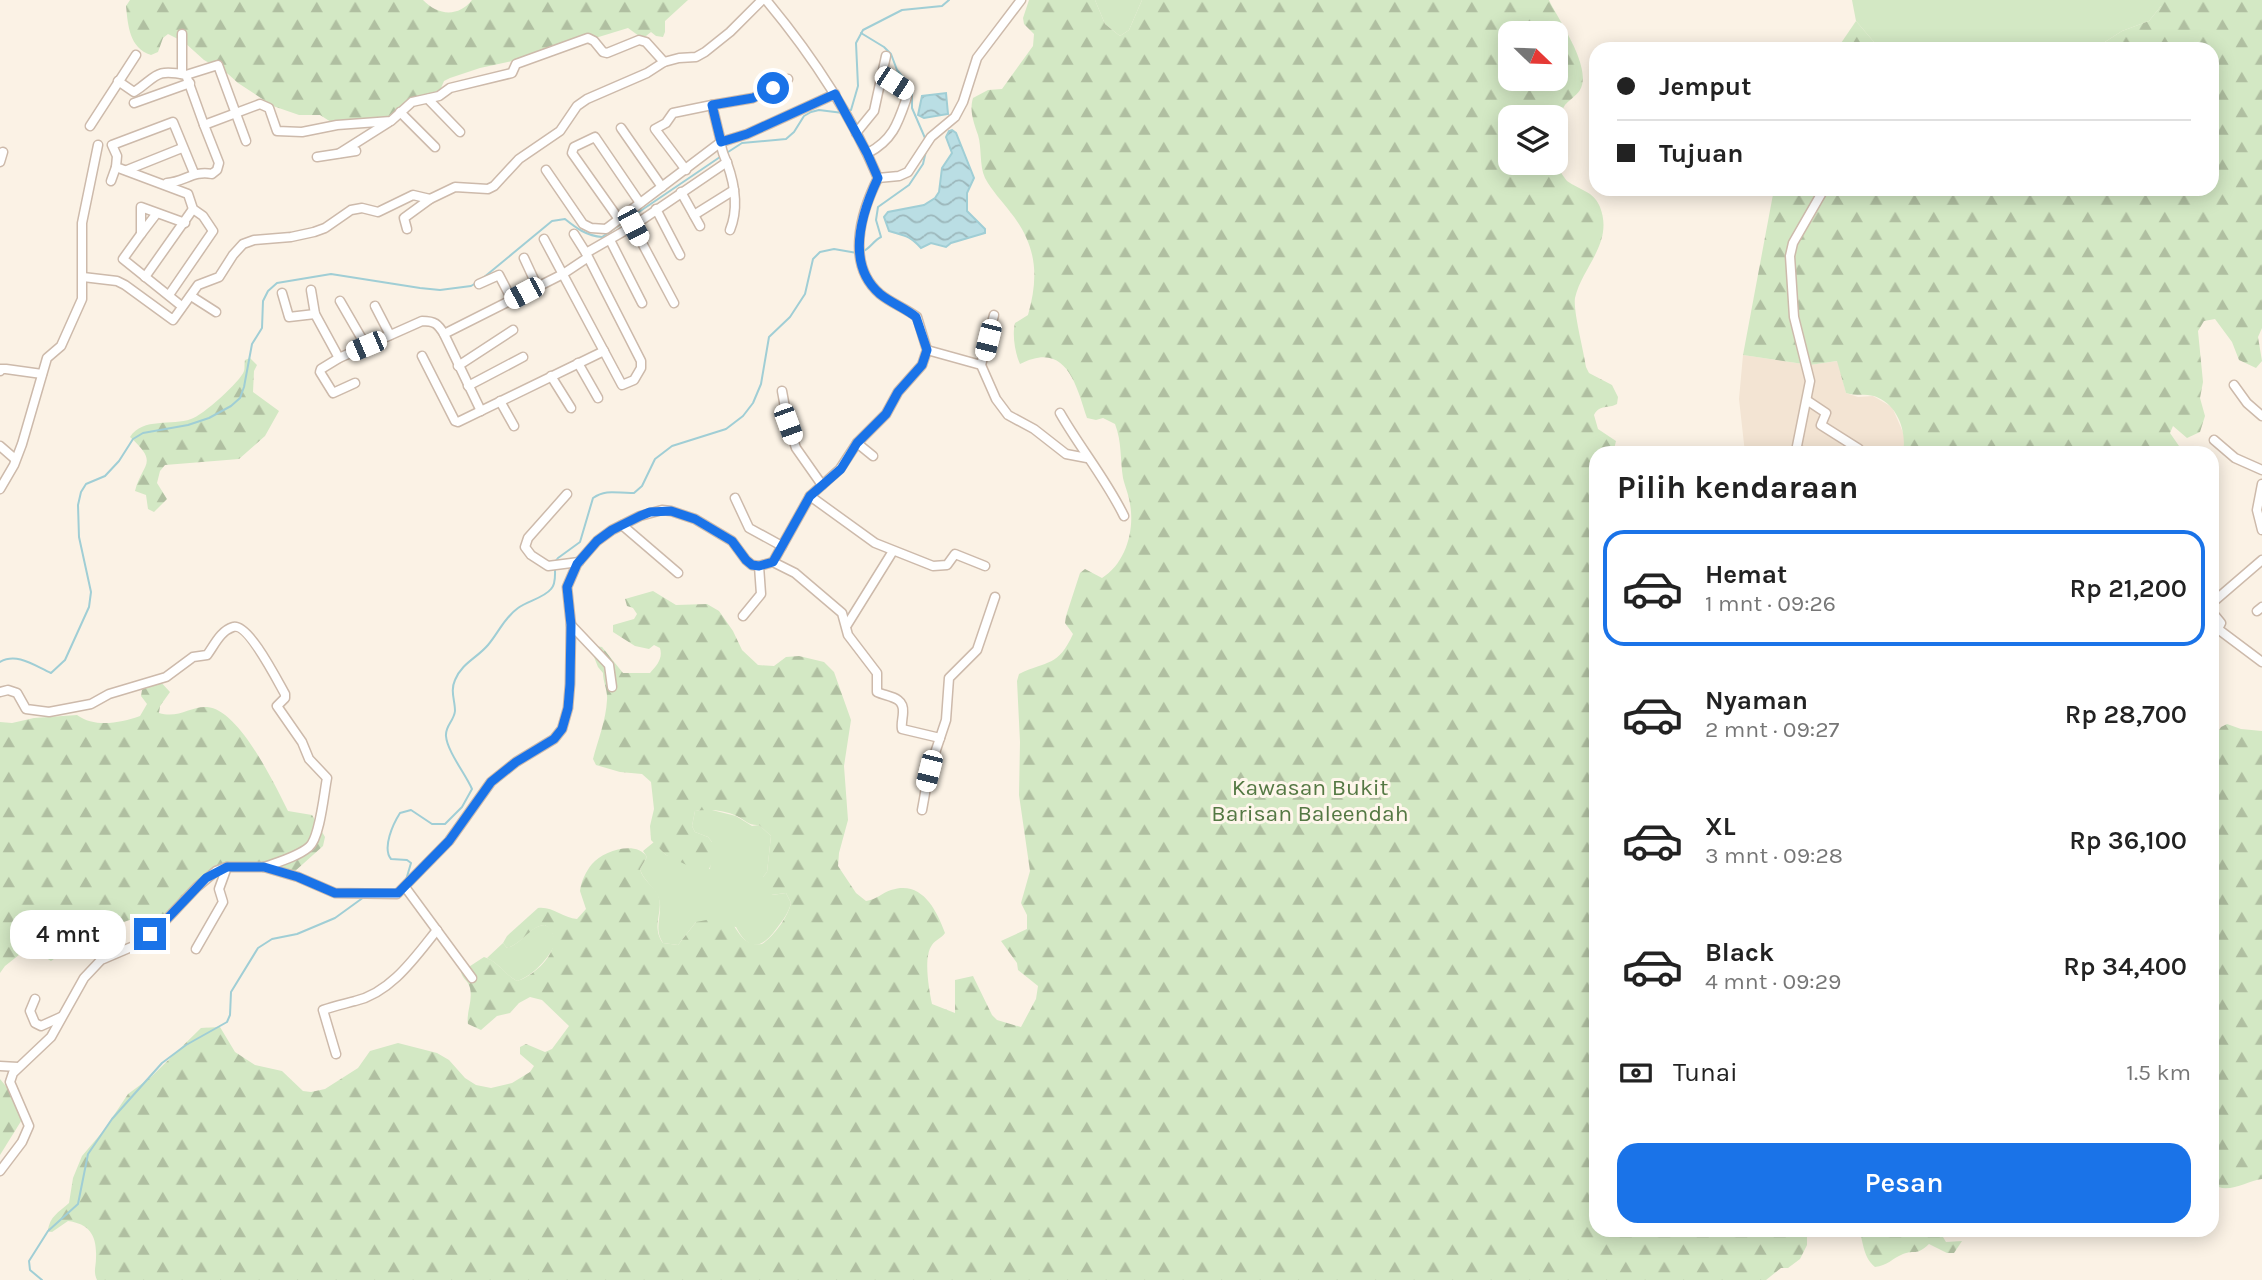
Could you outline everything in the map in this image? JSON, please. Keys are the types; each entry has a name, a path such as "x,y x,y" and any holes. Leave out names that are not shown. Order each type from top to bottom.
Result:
{"street":[{"path":"407,229 404,218 430,199 455,187 488,189 494,186 519,159 560,131 577,106 587,99 647,73 664,62 696,57 705,52 764,0 798,38 843,107 867,153 878,178 865,208 858,249 860,260 874,288 886,299 916,317 927,350 922,365 898,392 886,414 857,443 841,469 810,496 773,562"},
{"path":"878,178 904,175 913,166 930,138 955,117 977,58 1021,0"},
{"path":"182,34 186,77 219,163 212,174"},
{"path":"341,153 391,121 412,102 439,96 450,88 512,73 516,64 588,38 607,53 639,40 646,43 664,62"},
{"path":"89,126 136,54"},
{"path":"856,133 874,111 886,56"},
{"path":"134,103 186,77 218,65 246,141"},
{"path":"118,81 134,92 149,78 159,74 186,77"},
{"path":"867,153 890,138 907,97 906,91 882,75"},
{"path":"686,170 655,128 666,123 673,113 753,98 788,79"},
{"path":"546,170 583,224 600,230 606,229 721,142 747,134 835,94"},
{"path":"428,99 460,132"},
{"path":"204,125 236,112 264,105 269,108 276,130 280,132 302,132 337,125 391,121"},
{"path":"712,105 734,190 735,217 730,230"},
{"path":"400,112 435,147"},
{"path":"111,181 117,156 112,145 173,122 194,173"},
{"path":"621,128 663,187"},
{"path":"618,218 572,153 574,147 592,136 596,138 640,203"},
{"path":"0,489 15,459 47,358 61,346 82,299 82,223 98,145"},
{"path":"127,170 182,148"},
{"path":"317,157 356,151"},
{"path":"444,334 563,274 725,158"},
{"path":"116,167 188,194 193,209 203,216 213,231 169,295"},
{"path":"164,184 174,183 194,173 225,176"},
{"path":"694,215 734,190"},
{"path":"681,192 700,226"},
{"path":"83,277 117,281 171,320 201,283 219,276 243,244 254,240 314,232 358,208 378,212 413,195 430,199"},
{"path":"1797,446 1810,381 1794,317 1790,256 1793,243 1820,196"},
{"path":"141,234 141,207 186,223"},
{"path":"145,277 186,223 193,209"},
{"path":"656,209 680,255"},
{"path":"157,213 123,259 178,304"},
{"path":"633,226 674,303"},
{"path":"544,239 622,385 634,380 642,368 639,356 587,255 573,234"},
{"path":"610,240 642,303"},
{"path":"524,258 537,286"},
{"path":"479,284 499,275 512,300"},
{"path":"311,290 315,314 340,358"},
{"path":"282,293 289,317 315,314"},
{"path":"191,296 216,313"},
{"path":"340,301 366,346"},
{"path":"375,306 390,335"},
{"path":"994,315 981,365 996,399 1008,415 1034,429 1066,454 1087,458"},
{"path":"355,383 335,393 331,392 320,372 321,369 422,321 432,321 438,323 444,334 481,411"},
{"path":"458,366 513,330"},
{"path":"927,350 981,365"},
{"path":"422,356 455,421 460,422 604,351"},
{"path":"468,386 523,357"},
{"path":"578,363 598,398"},
{"path":"0,371 6,369 42,374"},
{"path":"551,376 571,408"},
{"path":"2234,385 2247,403 2262,416"},
{"path":"782,391 796,448 822,485"},
{"path":"500,401 514,426"},
{"path":"1808,401 1826,413 1821,425 1854,446"},
{"path":"1060,413 1124,516"},
{"path":"2214,440 2235,458 2262,470"},
{"path":"857,443 873,456"},
{"path":"0,446 15,459"},
{"path":"2262,484 2257,510 2262,530"},
{"path":"567,494 528,538 525,545 531,555 546,565 579,562"},
{"path":"810,496 858,528 875,543 893,551 933,566 947,565 955,554 985,566"},
{"path":"735,498 749,528 782,546"},
{"path":"0,1171 22,1142 29,1126 10,1082 18,1067 51,1037 84,978 101,960 136,945 164,922 206,878 227,867 264,867 298,877 335,893 398,893 449,841 491,782 516,762 554,739 562,729 568,708 571,625 567,587 571,574 597,541 650,512 678,512 732,541 746,560 759,566 773,562 795,573 812,586 842,613 848,635 877,673 877,692 896,698 902,704 902,729 940,738"},
{"path":"622,525 678,573"},
{"path":"847,625 893,551"},
{"path":"2219,594 2262,560"},
{"path":"743,616 761,594 759,566"},
{"path":"922,810 929,771 947,715 949,678 977,650 995,597"},
{"path":"571,625 609,665 612,687"},
{"path":"0,692 8,690 17,693 30,711 49,712 88,705 109,694 166,677 193,657 207,655 215,641 231,628 237,626 243,629 259,649 285,694 285,698 277,706 302,742 309,759 327,778 318,831 313,842 290,858 264,867"},
{"path":"2219,630 2260,658"},
{"path":"196,949 223,902 219,889 227,867"},
{"path":"405,887 472,978"},
{"path":"337,1054 323,1010 346,1001 355,1001 383,987 411,963 437,930"},
{"path":"35,999 30,1011 35,1023 41,1026 61,1017"},
{"path":"0,1066 18,1067"}],"shaded area":[{"path":"1743,355 1810,365 1838,361 1846,393 1858,397 1873,396 1892,407 1906,439 1904,446 1744,446 1739,399"}],"green space":[{"path":"130,0 423,0 442,12 455,12 472,0 688,0 665,21 663,37 651,32 646,36 639,36 628,28 540,55 480,68 444,81 441,88 431,96 408,103 375,125 346,126 331,122 320,115 299,115 273,106 204,60 184,42 168,34 163,38 158,52 151,55 144,52 134,41 129,28 126,6"},
{"name":"Kawasan Bukit Barisan Baleendah","path":"1029,0 1095,0 1105,24 1120,36 1129,30 1142,0 1549,0 1560,21 1498,21 1498,91 1568,91 1568,35 1582,69 1583,80 1580,90 1566,105 1498,105 1498,175 1563,175 1567,181 1592,196 1600,207 1603,220 1600,243 1575,298 1586,367 1589,373 1612,385 1618,397 1617,404 1602,408 1594,415 1598,429 1616,441 1615,446 1589,446 1589,1237 1807,1237 1807,1245 1800,1259 1788,1268 1781,1268 1766,1280 97,1280 95,1243 91,1232 82,1225 68,1221 52,1232 48,1231 50,1222 69,1203 73,1178 82,1156 104,1130 128,1094 151,1077 201,1028 220,1027 235,1052 255,1065 282,1071 303,1091 325,1089 358,1068 370,1051 398,1043 437,1053 449,1060 465,1078 476,1085 491,1088 512,1083 530,1072 534,1066 520,1054 520,1047 526,1044 545,1052 552,1049 569,1026 542,1000 530,997 519,1003 510,1013 497,1016 481,1030 468,1024 471,993 461,972 484,957 517,981 533,973 548,958 554,941 552,932 545,925 540,926 507,948 503,943 507,936 538,908 577,919 586,909 580,891 581,884 592,864 604,855 628,848 642,852 647,857 640,869 659,898 658,931 663,943 678,945 696,922 727,916 741,936 750,943 762,944 776,931 791,903 786,893 758,893 750,881 755,877 763,877 767,872 771,836 759,825 750,824 732,814 716,810 695,811 692,826 695,832 708,837 712,842 711,864 705,874 666,855 651,840 650,826 654,809 651,782 642,774 620,772 596,765 593,759 607,697 603,673 592,652 596,646 602,647 623,673 650,673 660,659 660,648 654,645 649,649 635,646 613,632 613,625 634,619 637,614 633,608 627,606 625,599 653,591 676,605 707,604 719,611 742,650 758,665 774,666 786,657 799,656 824,662 834,672 851,720 844,766 848,820 838,866 856,893 866,901 902,888 919,893 932,906 945,933 929,950 928,973 932,1004 955,1013 955,980 973,976 992,1015 997,1020 1021,1027 1036,999 1038,986 1018,970 1017,963 1001,941 1027,929 1027,915 1021,903 1030,871 1019,795 1017,681 1019,674 1051,661 1068,645 1073,634 1065,623 1066,616 1080,573 1085,569 1102,578 1110,572 1122,556 1131,525 1129,497 1123,478 1115,424 1103,418 1087,418 1073,380 1059,362 1036,358 1020,364 1015,349 1015,323 1028,315 1034,287 1031,249 1020,225 985,178 972,108 973,98 988,90 1002,89 1033,46 1034,34 1024,24 1023,18"},
{"path":"1095,0 1142,0 1129,30 1120,36 1105,24"},
{"path":"1852,0 2161,0 2161,6 2149,21 2122,31 2105,42 1874,42 1856,21"},
{"path":"2161,0 2262,0 2262,328 2258,337 2262,361 2256,368 2239,360 2232,342 2215,319 2204,321 2198,331 2203,382 2200,398 2205,416 2200,432 2187,438 2173,426 2170,433 2179,446 1904,446 1902,428 1895,412 1874,396 1846,393 1837,361 1810,365 1743,355 1773,196 2219,196 2219,42 2105,42 2122,31 2149,21 2161,6"},
{"path":"1856,21 1874,42 1842,42"},
{"path":"250,358 257,365 253,392 279,411 265,436 239,459 165,465 160,471 157,483 167,499 154,512 148,509 146,495 135,491 147,459 130,437 150,424 183,421 196,416 236,382 244,371 245,360"},
{"path":"158,679 170,692 160,706 159,713 173,714 207,707 219,711 231,720 255,750 288,811 312,815 325,837 323,846 294,872 238,863 208,871 149,929 141,917 129,920 94,934 51,961 29,947 0,973 0,722 77,715 100,723 140,716 147,704 141,696 142,690 148,681"},
{"path":"2227,724 2241,729 2262,731 2262,1179 2230,1188 2219,1187 2221,727"},
{"path":"708,809 736,816 752,826 759,825 771,836 767,872 763,877 772,895 786,893 791,903 779,925 761,944 746,941 736,927 696,922 678,945 663,943 660,938 659,899 640,869 647,857 643,851 654,842 666,855 710,869 712,842 708,837 695,832 692,826 695,811"},
{"path":"545,925 551,929 556,942 550,954 523,979 517,981 487,958 503,943 507,948 512,946 534,928"},
{"path":"0,1079 10,1091 23,1118 0,1155"},
{"path":"1861,1237 1943,1237 1946,1242 1962,1241 1954,1253 1947,1253 1929,1244 1918,1252 1903,1254 1875,1267 1866,1255"}],"water":[{"path":"946,93 948,114 924,118 918,115 922,96"},
{"path":"952,130 956,133 974,178 967,193 967,211 985,229 985,233 946,247 931,243 921,248 910,238 889,231 884,217 888,212 924,205 935,198 939,192 942,168 952,153 946,137"}],"waterway":[{"path":"848,111 851,110 858,86 856,43 863,30 902,10 942,6 949,0"},
{"path":"861,33 891,54 897,70 912,88 912,108 925,138"},
{"path":"725,154 742,143 786,139 804,116 811,112 819,110 843,113"},
{"path":"862,252 881,237 876,220 878,207 909,185 923,164 926,151"},
{"path":"483,278 552,221 565,219 582,231 602,237 720,157"},
{"path":"554,563 580,542 593,498 608,492 634,493 642,486 655,459 672,446 726,429 743,416 753,403 761,384 769,337 790,317 805,294 813,259 820,252 834,249 857,253"},
{"path":"0,662 19,659 51,673 65,660 89,607 91,592 79,537 78,505 81,492 86,484 105,476 119,461 133,439 143,433 188,425 209,418 240,398 252,344 262,328 263,301 268,291 277,283 331,274 440,290 476,283"},
{"path":"406,880 411,863 407,860 391,859 388,849 392,829 400,813 411,810 432,824 445,824 462,807 472,789 453,756 446,736 455,711 455,680 466,665 488,645 513,612 551,589 555,569"},
{"path":"42,1280 30,1270 29,1261 48,1231 78,1204 88,1154 112,1119 162,1063 186,1045 227,1022 231,992 258,948 272,939 297,934 335,918 364,897"}],"route":[{"path":"150,934 206,878 227,867 264,867 288,873 335,893 398,893 449,841 491,782 516,762 554,739 562,729 568,708 570,684 571,625 567,587 571,574 583,555 597,541 640,516 662,510 684,514 724,536 732,541 752,565 773,562 810,496 841,469 857,443 892,406 905,382 922,365 927,350 916,317 886,299 874,288 860,260 858,249 862,220 878,178 835,94 747,134 721,142 712,105 753,98 773,88"}]}
